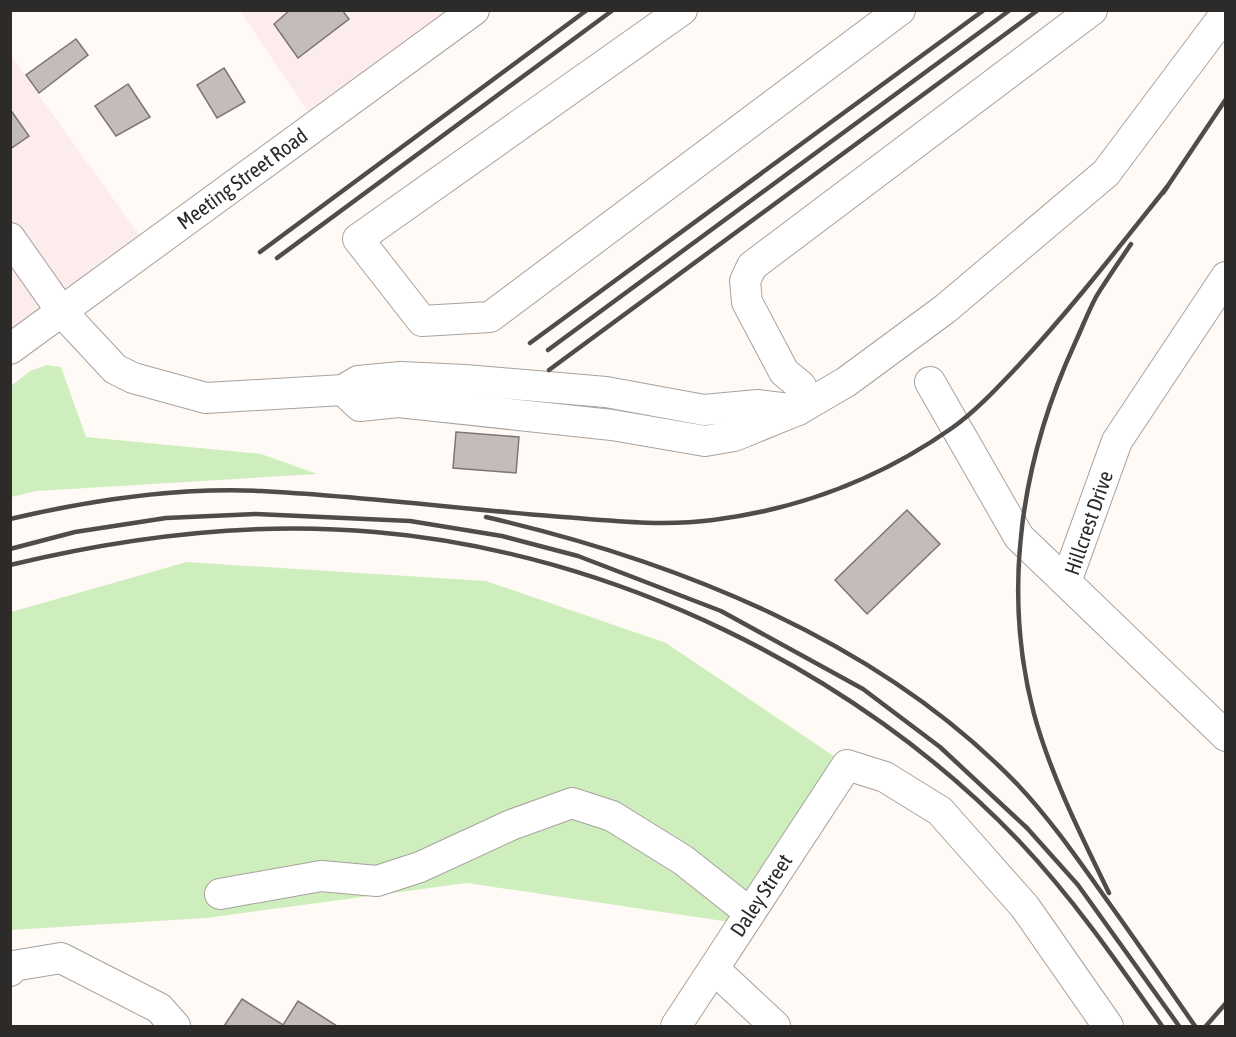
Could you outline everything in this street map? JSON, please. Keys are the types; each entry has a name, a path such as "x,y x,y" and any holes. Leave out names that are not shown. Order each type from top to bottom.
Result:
{"street":[{"name":"Meeting Street Road","path":"10,349 474,10"},
{"path":"682,10 358,239 422,321 490,317 900,10"},
{"path":"798,410 805,399 801,386 784,372 747,302 745,281 752,266 1092,10"},
{"path":"10,237 62,312 115,369 153,385 206,398 342,390 360,406 398,402 612,425 705,441 734,436 798,410 846,382 945,309 1106,173 1226,12"},
{"name":"Hillcrest Drive","path":"1226,277 1117,441 1066,582 1226,736"},
{"path":"930,382 1019,537 1066,582"},
{"name":"Daley Street","path":"676,1026 848,765 885,777 940,811 1025,907 1108,1026"},
{"path":"220,894 321,876 377,881 420,867 511,825 572,803 612,816 682,860 750,913"},
{"path":"10,971 13,966 61,958 159,1008 175,1026"},
{"path":"714,969 775,1026"}],"shaded area":[{"path":"240,11 448,11 309,113"},
{"path":"10,55 142,239 10,349"}],"green space":[{"path":"47,365 61,367 86,437 261,454 317,474 37,491 11,497 11,386 30,371"},
{"path":"187,562 486,581 666,643 847,765 743,924 467,883 206,918 11,930 11,612"}],"building":[{"path":"290,10 342,10 349,19 298,58 274,24"},
{"path":"76,39 88,55 39,93 26,75"},
{"path":"224,68 245,102 217,118 197,85"},
{"path":"128,84 150,117 116,136 95,106"},
{"path":"12,112 29,136 10,149 10,113"},
{"path":"456,432 519,437 516,473 453,468"},
{"path":"907,510 940,544 867,614 835,580"},
{"path":"242,999 283,1025 298,1001 337,1026 224,1026"}],"railway":[{"path":"260,252 587,10"},
{"path":"277,258 613,10"},
{"path":"530,343 984,10"},
{"path":"548,350 1010,10"},
{"path":"549,370 1038,10"},
{"path":"1163,193 1226,99"},
{"path":"10,519 134,496 229,490 297,493 652,523 713,520 777,508 838,489 897,462 925,446 970,414 1057,322 1167,187"},
{"path":"1109,893 1058,783 1034,714 1024,667 1019,619 1018,572 1022,525 1030,478 1057,387 1096,297 1131,244"},
{"path":"10,549 75,532 166,518 256,514 410,521 502,536 578,556 721,611 863,689 940,747 1027,828 1078,885 1179,1026"},
{"path":"486,517 558,535 630,557 702,583 772,614 839,649 904,689 963,734 1030,798 1073,853 1195,1026"},
{"path":"10,565 146,539 237,530 329,529 375,532 464,544 552,565 639,593 724,630 806,673 883,723 954,779 1019,841 1058,885 1112,955 1162,1026"},
{"path":"1206,1026 1226,1003"}]}
